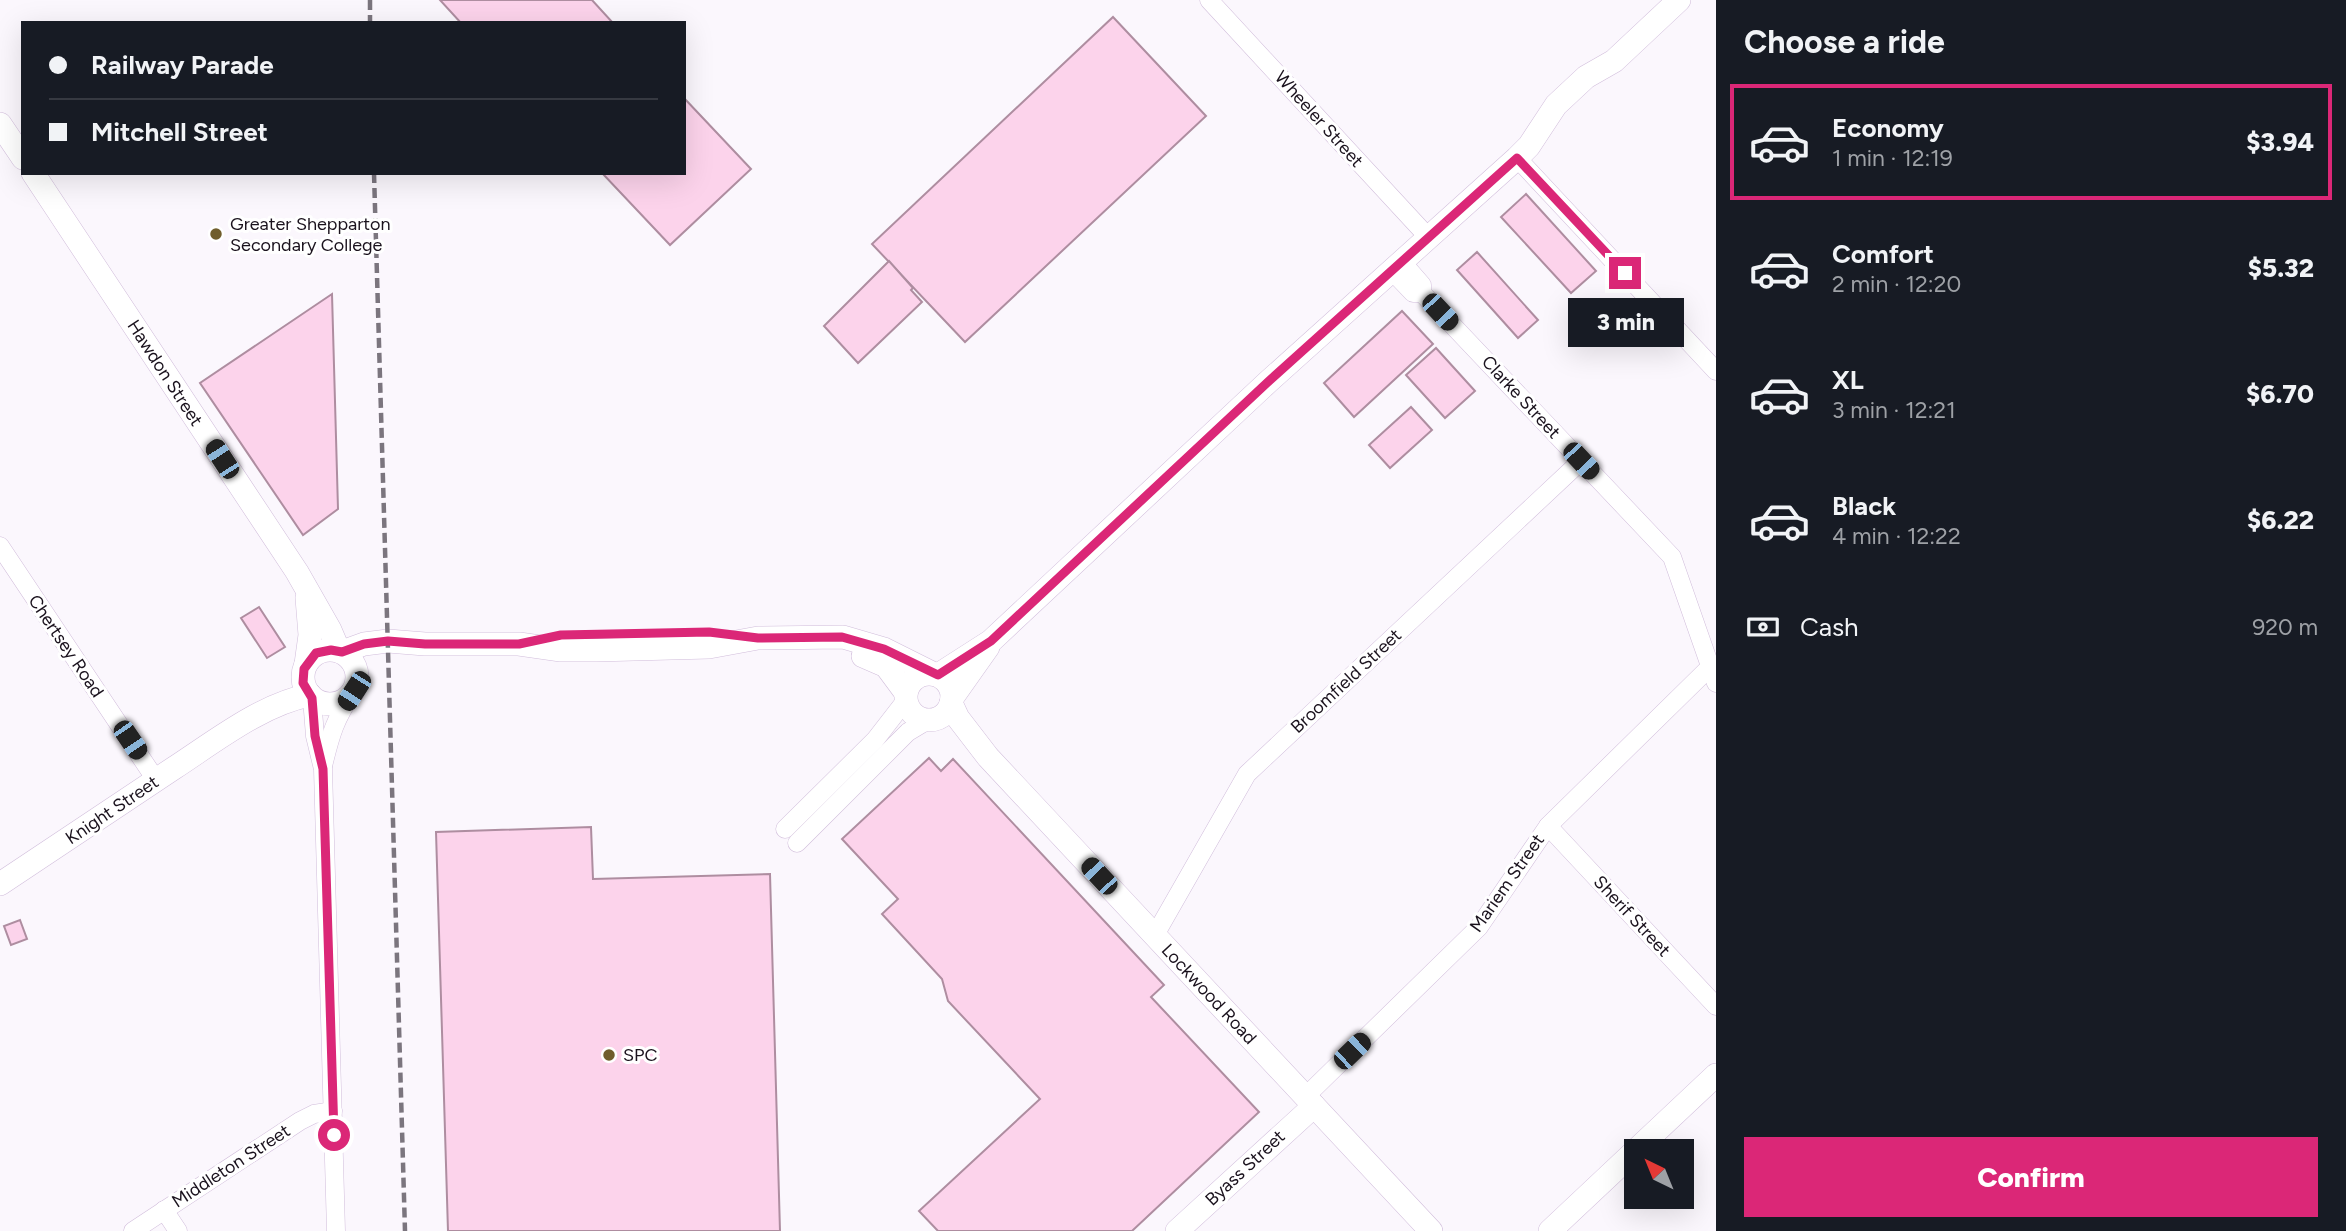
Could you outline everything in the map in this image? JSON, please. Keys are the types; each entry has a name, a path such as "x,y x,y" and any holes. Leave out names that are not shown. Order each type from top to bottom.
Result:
{"street":[{"name":"Wheeler Street","path":"1209,0 1429,238"},
{"path":"785,829 875,740 906,696 909,685 919,675 936,674 991,641 1269,381 1596,89 1614,61 1679,0"},
{"path":"0,124 21,155"},
{"path":"1523,152 1716,371"},
{"name":"Hawdon Street","path":"34,175 297,572 340,651"},
{"name":"Clarke Street","path":"1397,266 1413,293 1422,293 1672,557 1713,676"},
{"name":"Broomfield Street","path":"1155,936 1247,774 1581,461"},
{"name":"Chertsey Road","path":"0,546 156,780"},
{"name":"Hawdon Street","path":"297,572 307,596 309,614 310,635 305,667"},
{"path":"336,1231 323,769 315,736 311,697 303,683 305,667 316,653 388,641 425,644 519,644 561,635 599,642 658,641 709,632 758,638 842,637 873,645 936,674 947,681 952,700"},
{"path":"814,638 881,663 891,671 914,714 930,720"},
{"path":"797,843 908,732 946,712 991,641"},
{"path":"311,697 327,704 342,701 374,657 402,647 425,644"},
{"path":"323,769 331,730 356,683 353,661 340,651"},
{"name":"Knight Street","path":"223,736 305,667"},
{"name":"Mariem Street","path":"1309,1101 1479,927 1548,826 1713,676"},
{"name":"Knight Street","path":"0,884 223,736 281,704 311,697"},
{"name":"Lockwood Road","path":"952,700 958,718 988,757 1431,1231"},
{"name":"Lockwood Road","path":"930,720 988,757"},
{"name":"Sherif Street","path":"1548,826 1716,1006"},
{"path":"1550,1231 1716,1075"},
{"name":"Byass Street","path":"1177,1231 1309,1101"},
{"name":"Middleton Street","path":"133,1231 300,1121 314,1114 333,1111"},
{"path":"164,1210 178,1231"}],"building":[{"path":"440,0 592,0 611,21 459,21"},
{"path":"1113,17 1206,116 965,342 872,244"},
{"path":"686,100 751,169 670,245 604,175 686,175"},
{"path":"1526,194 1596,271 1571,293 1501,217"},
{"path":"1477,252 1538,320 1518,338 1457,270"},
{"path":"889,261 922,302 858,363 824,326"},
{"path":"332,294 338,509 303,535 200,383"},
{"path":"1402,311 1433,344 1354,417 1324,383"},
{"path":"1436,348 1475,391 1445,418 1406,375"},
{"path":"1411,407 1432,430 1390,468 1369,445"},
{"path":"259,607 285,647 267,658 241,618"},
{"path":"929,758 941,771 953,759 1164,985 1151,997 1259,1112 1132,1231 938,1231 919,1211 1040,1099 948,1001 942,979 882,914 898,899 842,839"},
{"name":"SPC","path":"591,827 593,879 770,874 780,1231 448,1231 436,832"},
{"path":"20,920 27,939 11,945 4,926"}],"railway":[{"path":"370,0 370,21"},
{"path":"374,175 405,1231"}],"place":[{"name":"Greater Shepparton Secondary College","path":"216,234"},
{"name":"SPC","path":"609,1055"}],"route":[{"path":"334,1135 323,769 315,736 312,698 303,683 306,664 316,653 323,650 342,652 364,644 388,641 425,644 519,644 561,635 709,632 758,638 842,637 884,649 938,675 991,641 1269,381 1517,158 1625,273"}]}
